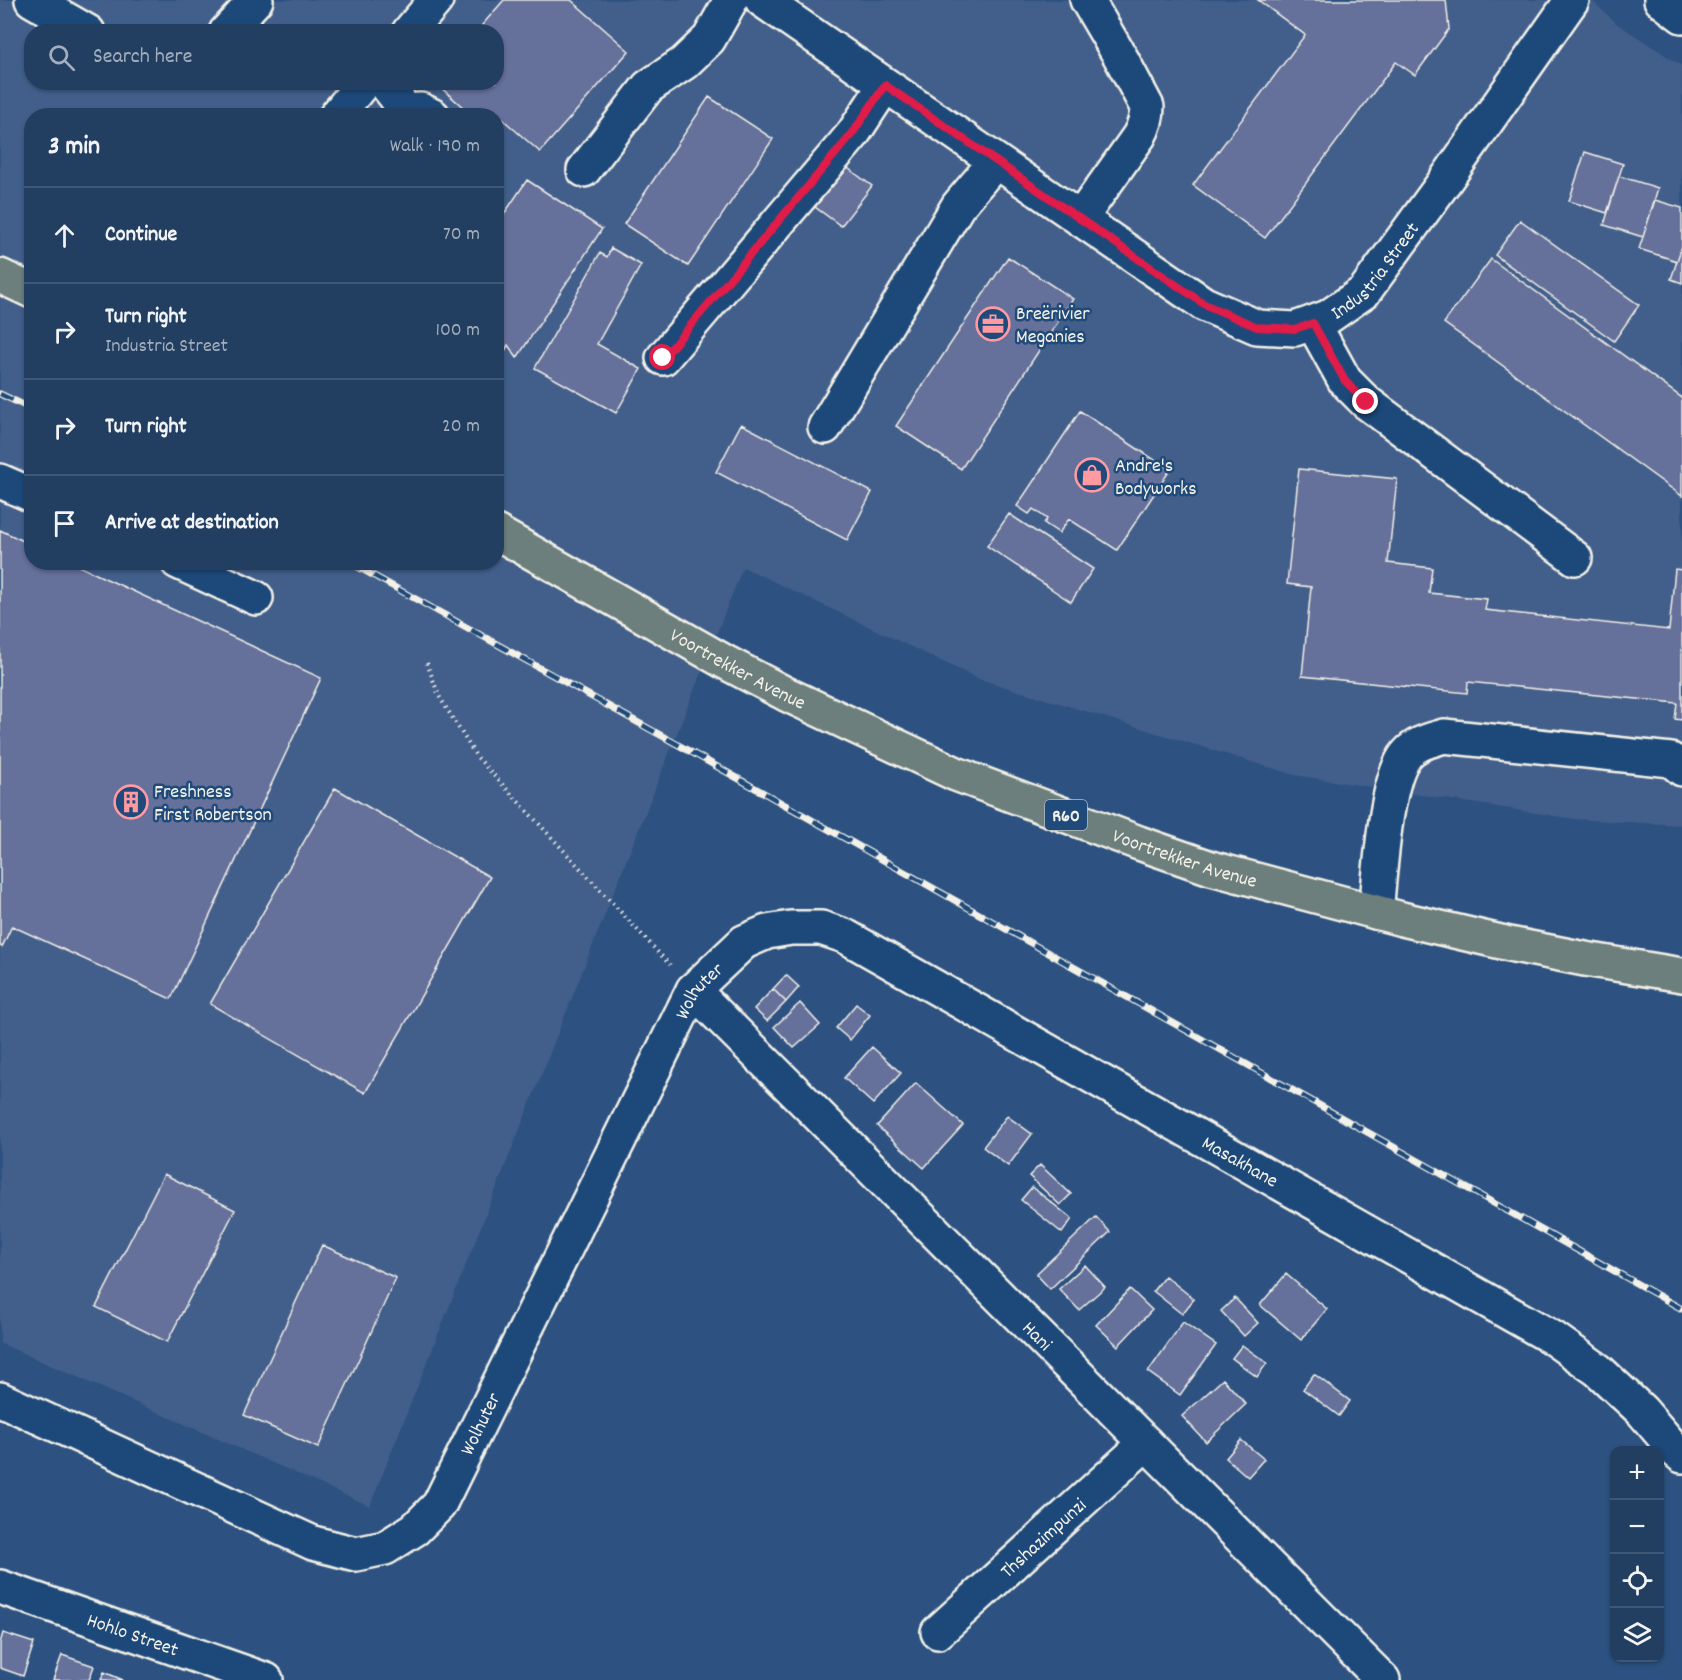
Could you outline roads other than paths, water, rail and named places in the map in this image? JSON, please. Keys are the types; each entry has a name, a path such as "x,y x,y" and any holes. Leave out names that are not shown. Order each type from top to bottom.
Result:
{"main road":[{"path":"0,276 24,287"},
{"name":"Voortrekker Avenue","path":"504,537 786,694 956,774 1139,843 1211,868 1376,912 1514,945 1585,959 1682,972"}],"street":[{"path":"32,0 74,24"},
{"path":"234,24 256,0"},
{"path":"416,24 436,0"},
{"path":"584,170 648,87 684,63 709,39 731,0"},
{"name":"Industria Street","path":"762,0 1204,304 1257,327 1295,329 1328,317 1364,292 1572,0"},
{"path":"1080,219 1139,136 1145,125 1147,114 1147,107 1121,58 1086,0"},
{"path":"1661,0 1682,16"},
{"path":"663,358 852,134 885,85"},
{"path":"343,108 357,90"},
{"path":"390,90 405,108"},
{"path":"825,427 958,206 996,161"},
{"path":"1313,323 1345,381 1366,402 1575,558"},
{"path":"0,481 24,492"},
{"path":"195,570 256,598"},
{"path":"1376,912 1388,809 1395,777 1406,754 1418,745 1444,736 1671,760 1682,770"},
{"name":"Masakhane","path":"767,932 791,928 821,928 845,936 1552,1338 1598,1370 1642,1411 1682,1456"},
{"name":"Wolhuter","path":"0,1399 313,1543 356,1554 385,1548 415,1529 439,1505 693,990 744,942 767,932"},
{"name":"Hani","path":"693,990 1383,1680"},
{"name":"Thshazimpunzi","path":"938,1632 1146,1443"},
{"name":"Hohlo Street","path":"0,1587 266,1680"}],"railway":[{"path":"0,394 24,405"},
{"path":"363,570 1682,1309"}],"place":[{"name":"Breërivier Meganies","path":"993,324"},
{"name":"Andre's Bodyworks","path":"1092,475"},
{"name":"Freshness First Robertson","path":"131,802"}]}
